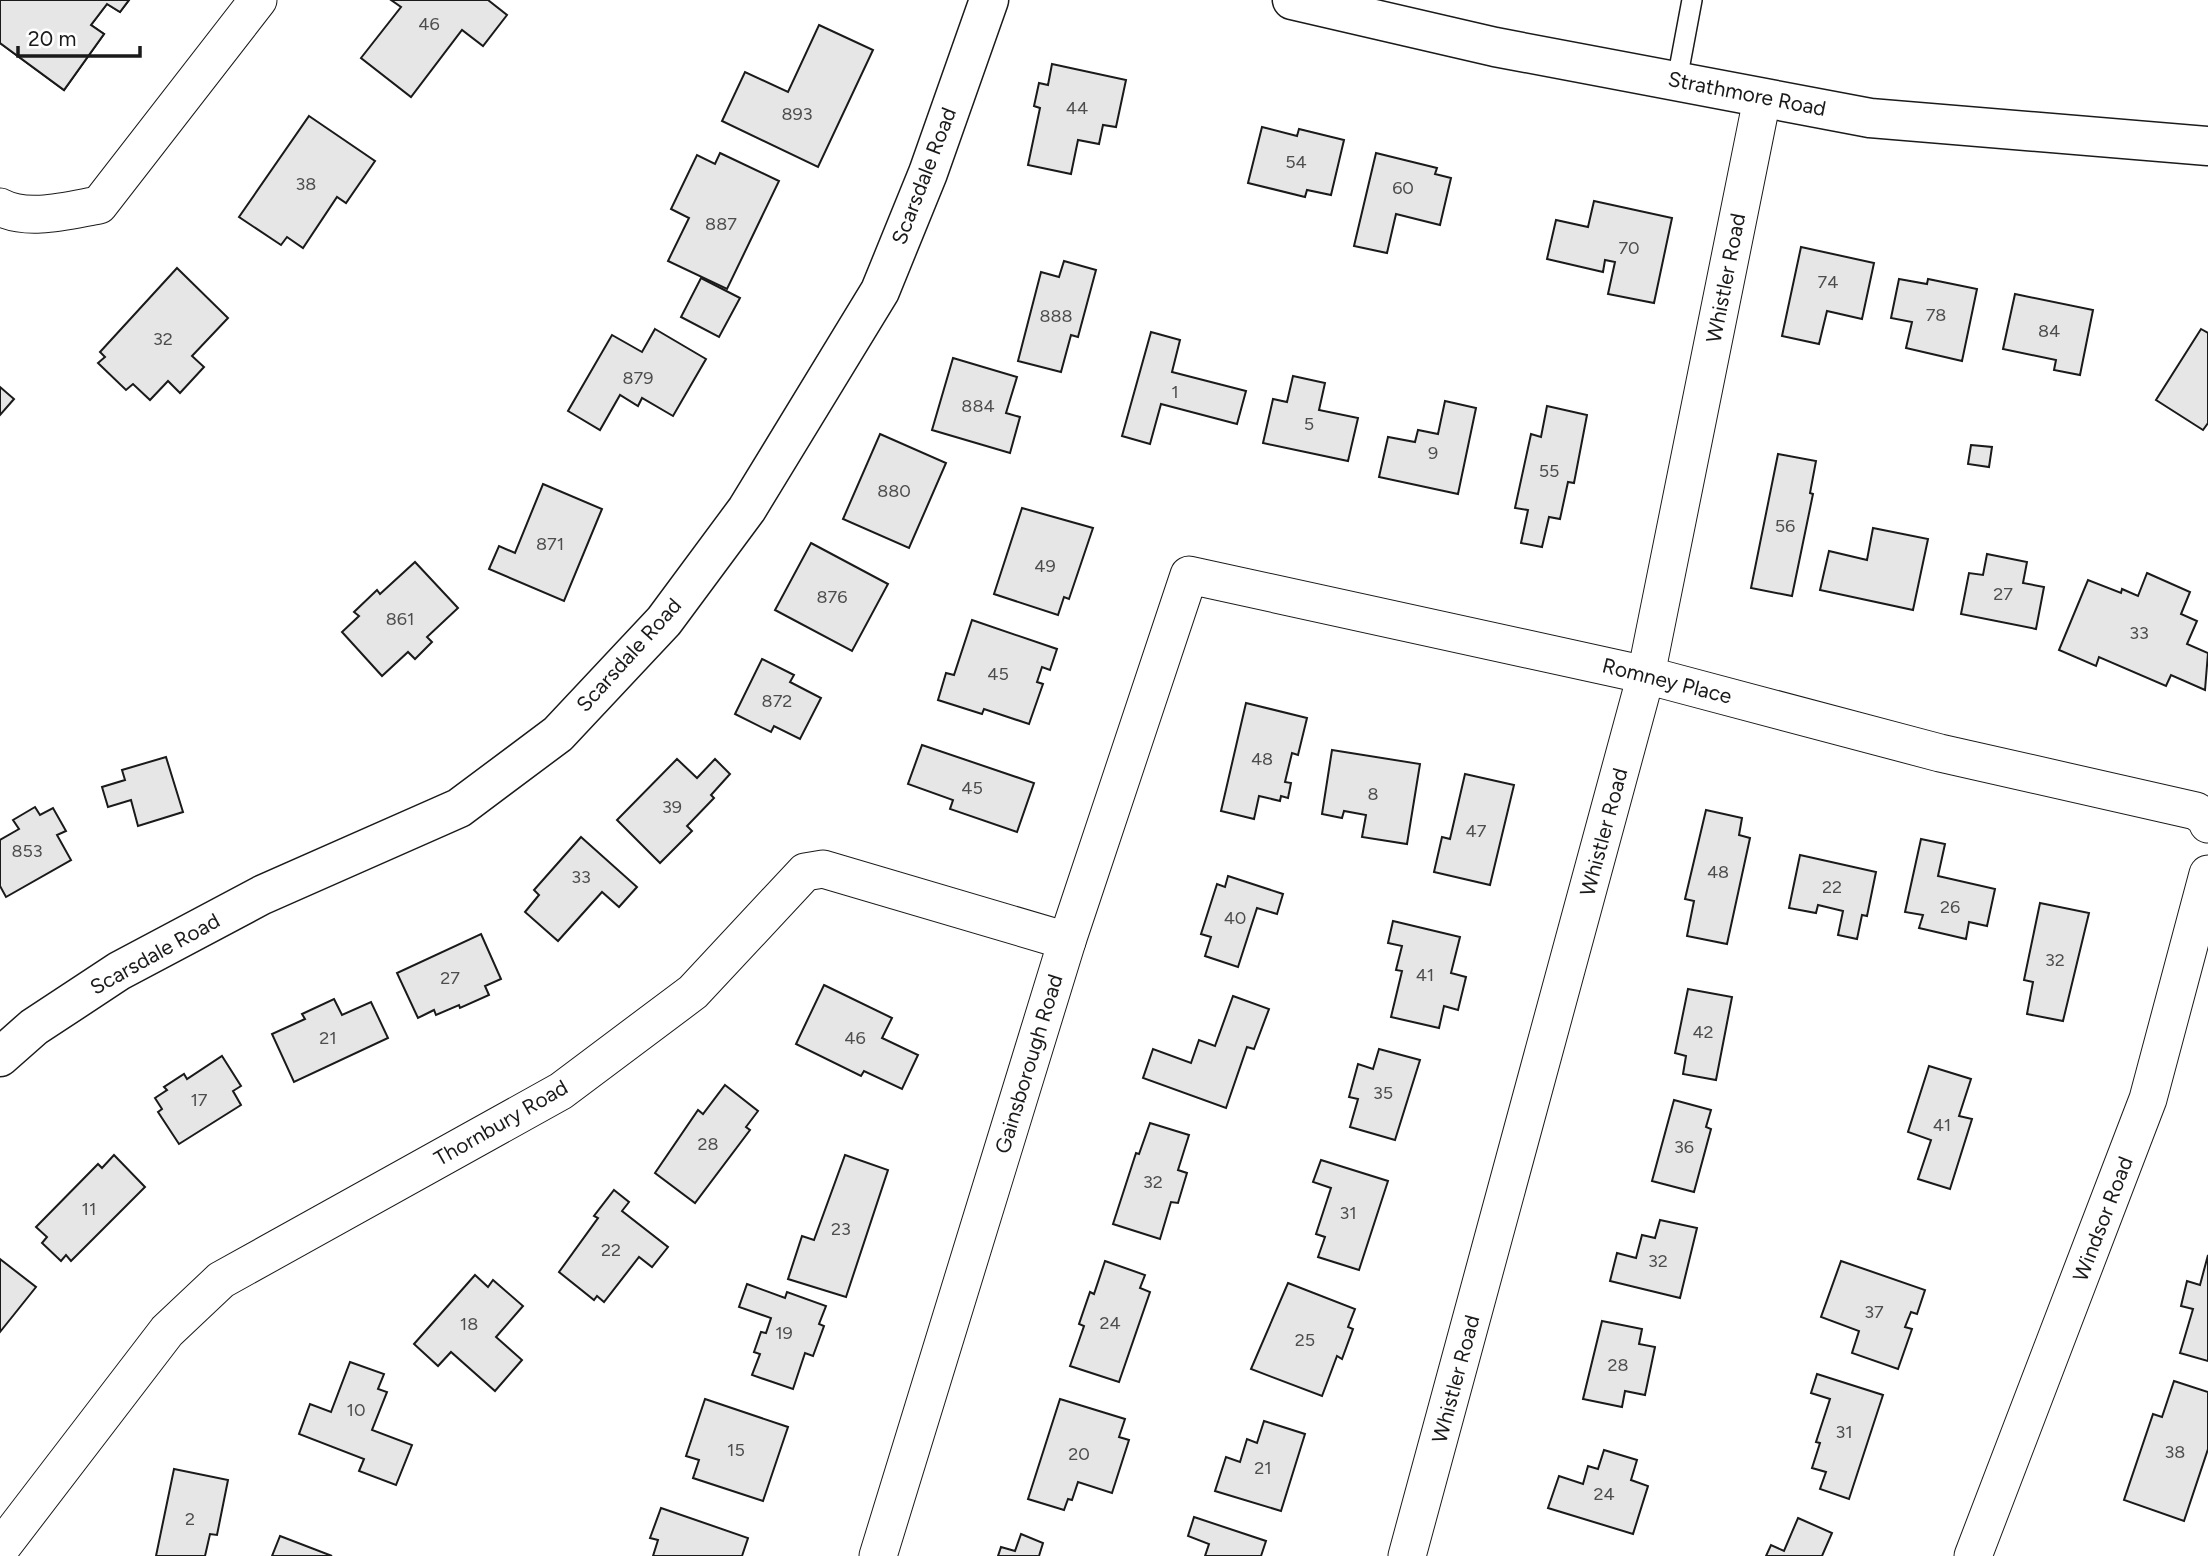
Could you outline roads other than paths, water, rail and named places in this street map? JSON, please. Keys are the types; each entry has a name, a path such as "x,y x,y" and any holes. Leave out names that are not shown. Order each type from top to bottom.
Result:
{"street":[{"path":"0,207 9,212 60,212 99,205 258,0"},
{"name":"Scarsdale Road","path":"0,1057 34,1027 119,971 262,895 459,808 558,734 664,621 747,509 880,291 928,173 989,0"},
{"name":"Strathmore Road","path":"1292,0 1495,47 1870,118 2208,146"},
{"name":"Whistler Road","path":"1408,1556 1646,675 1762,99"},
{"name":"Romney Place","path":"1189,575 1646,675 1940,752 2196,811 2207,819 2208,824"},
{"name":"Gainsborough Road","path":"878,1556 1067,941 1189,575"},
{"name":"Thornbury Road","path":"0,1549 167,1331 221,1280 561,1091 693,992 805,872 822,870 1067,941"},
{"name":"Windsor Road","path":"1973,1556 2148,1099 2208,874"}],"lane":[{"path":"1677,80 1692,0"}]}
